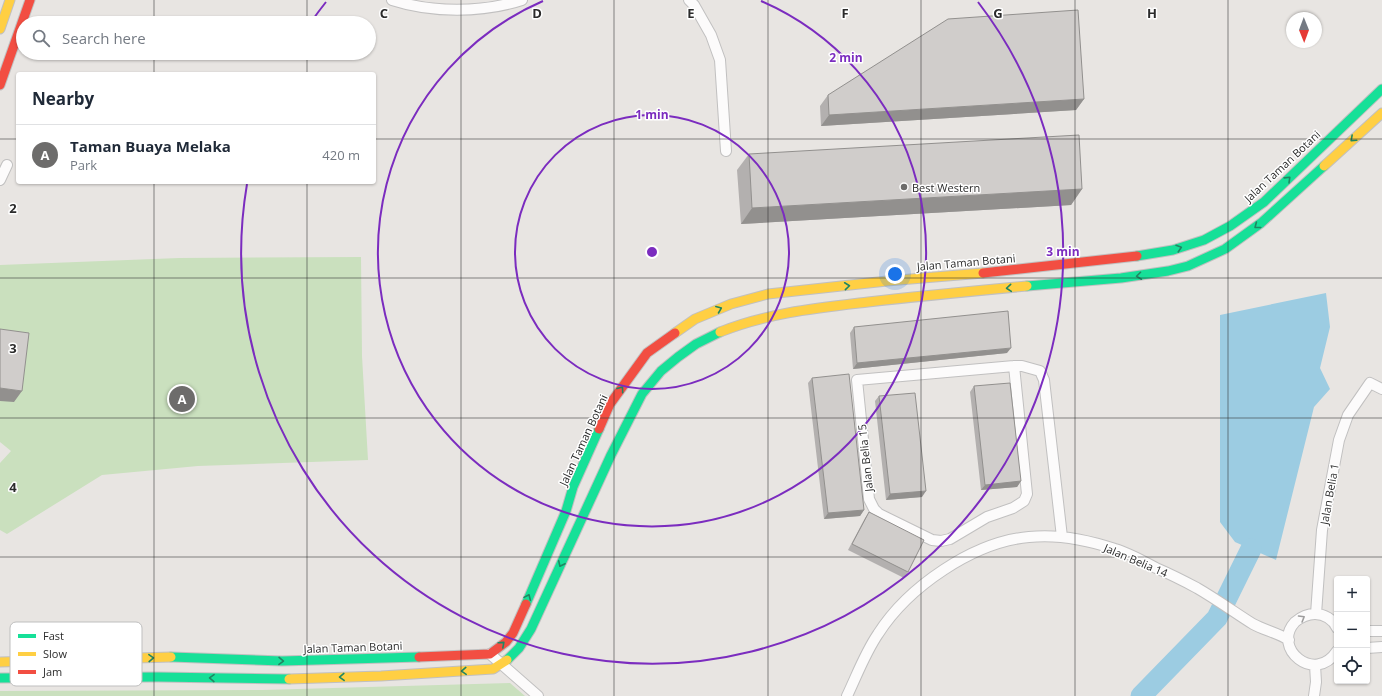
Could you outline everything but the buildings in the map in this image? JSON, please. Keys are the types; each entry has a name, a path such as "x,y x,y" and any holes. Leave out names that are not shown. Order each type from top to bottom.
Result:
{"main road":[{"path":"0,29 10,0"},
{"path":"24,16 30,0"},
{"path":"0,85 16,40"},
{"name":"Jalan Taman Botani","path":"142,658 173,657 282,662 490,654 506,642 513,633 566,511 573,487 583,463 610,404 647,353 695,319 731,304 768,294 1124,258 1173,250 1204,240 1230,226 1264,202 1382,90"},
{"path":"142,677 291,679 381,676 477,671 493,669 502,665 528,636 606,466 636,405 647,388 658,376 682,355 705,339 740,323 800,310 1144,275 1188,266 1225,249 1261,223 1382,113"},
{"path":"916,279 930,289 949,294"},
{"name":"Jalan Taman Botani","path":"0,662 10,662"},
{"path":"0,678 10,678"}],"street":[{"path":"392,0 400,3 426,7 478,9 522,0"},
{"path":"689,0 694,5 711,35 720,60 726,151"},
{"path":"0,180 7,165"},
{"name":"Jalan Belia 15","path":"1014,366 1027,494 1024,501 1013,508 987,517 950,539 941,541 926,538 879,514 874,509 869,499 857,380 1014,366 1022,366 1040,371 1044,380 1062,537"},
{"name":"Jalan Belia 1","path":"1316,614 1322,530 1339,440 1348,415 1370,383 1382,389"},
{"name":"Jalan Belia 14","path":"847,696 878,633 908,599 925,584 978,550 1028,537 1062,537 1116,549 1196,588 1254,624 1289,640"},
{"path":"1334,624 1330,619 1324,616 1308,614 1300,618 1294,624 1290,631 1289,640 1290,648 1294,655 1307,664 1315,665 1328,661 1334,654"},
{"path":"1370,631 1382,631"},
{"path":"1370,648 1382,647"},
{"path":"490,654 538,696"},
{"path":"1314,696 1316,682 1315,665"}],"green space":[{"path":"361,257 362,356 368,460 198,466 102,475 7,534 0,530 0,463 11,451 0,442 0,265 179,258"},
{"path":"510,683 525,696 0,696 0,691 262,690"}],"water":[{"path":"1326,293 1330,327 1320,368 1330,389 1314,407 1276,560 1235,542 1220,522 1220,315"}],"waterway":[{"path":"1141,696 1217,618 1251,549"}],"traffic: fast":[{"path":"1137,256 1173,250 1204,240 1230,226 1264,202 1382,89"},
{"path":"1027,286 1121,278 1168,271 1188,266 1225,249 1261,223 1324,166"},
{"path":"507,660 519,648 531,629 611,455 642,394 661,371 678,357 696,344 720,332"},
{"path":"526,604 566,511 573,487 599,429"},
{"path":"171,657 282,661 419,657"},
{"path":"142,677 289,679"},
{"path":"0,678 10,678"}],"traffic: slow":[{"path":"0,29 10,0"},
{"path":"1324,166 1382,113"},
{"path":"675,333 695,319 731,304 768,294 887,281 983,273"},
{"path":"720,332 756,320 811,309 1027,286"},
{"path":"142,658 171,657"},
{"path":"289,679 381,676 493,669 507,660"},
{"path":"0,662 10,662"}],"traffic: jam":[{"path":"24,16 30,0"},
{"path":"0,85 16,40"},
{"path":"983,273 1137,256"},
{"path":"599,429 610,404 647,353 675,333"},
{"path":"419,657 490,654 506,642 513,633 526,604"}],"place":[{"name":"Best Western","path":"904,187"},
{"name":"Taman Buaya Melaka","path":"182,399"}]}
